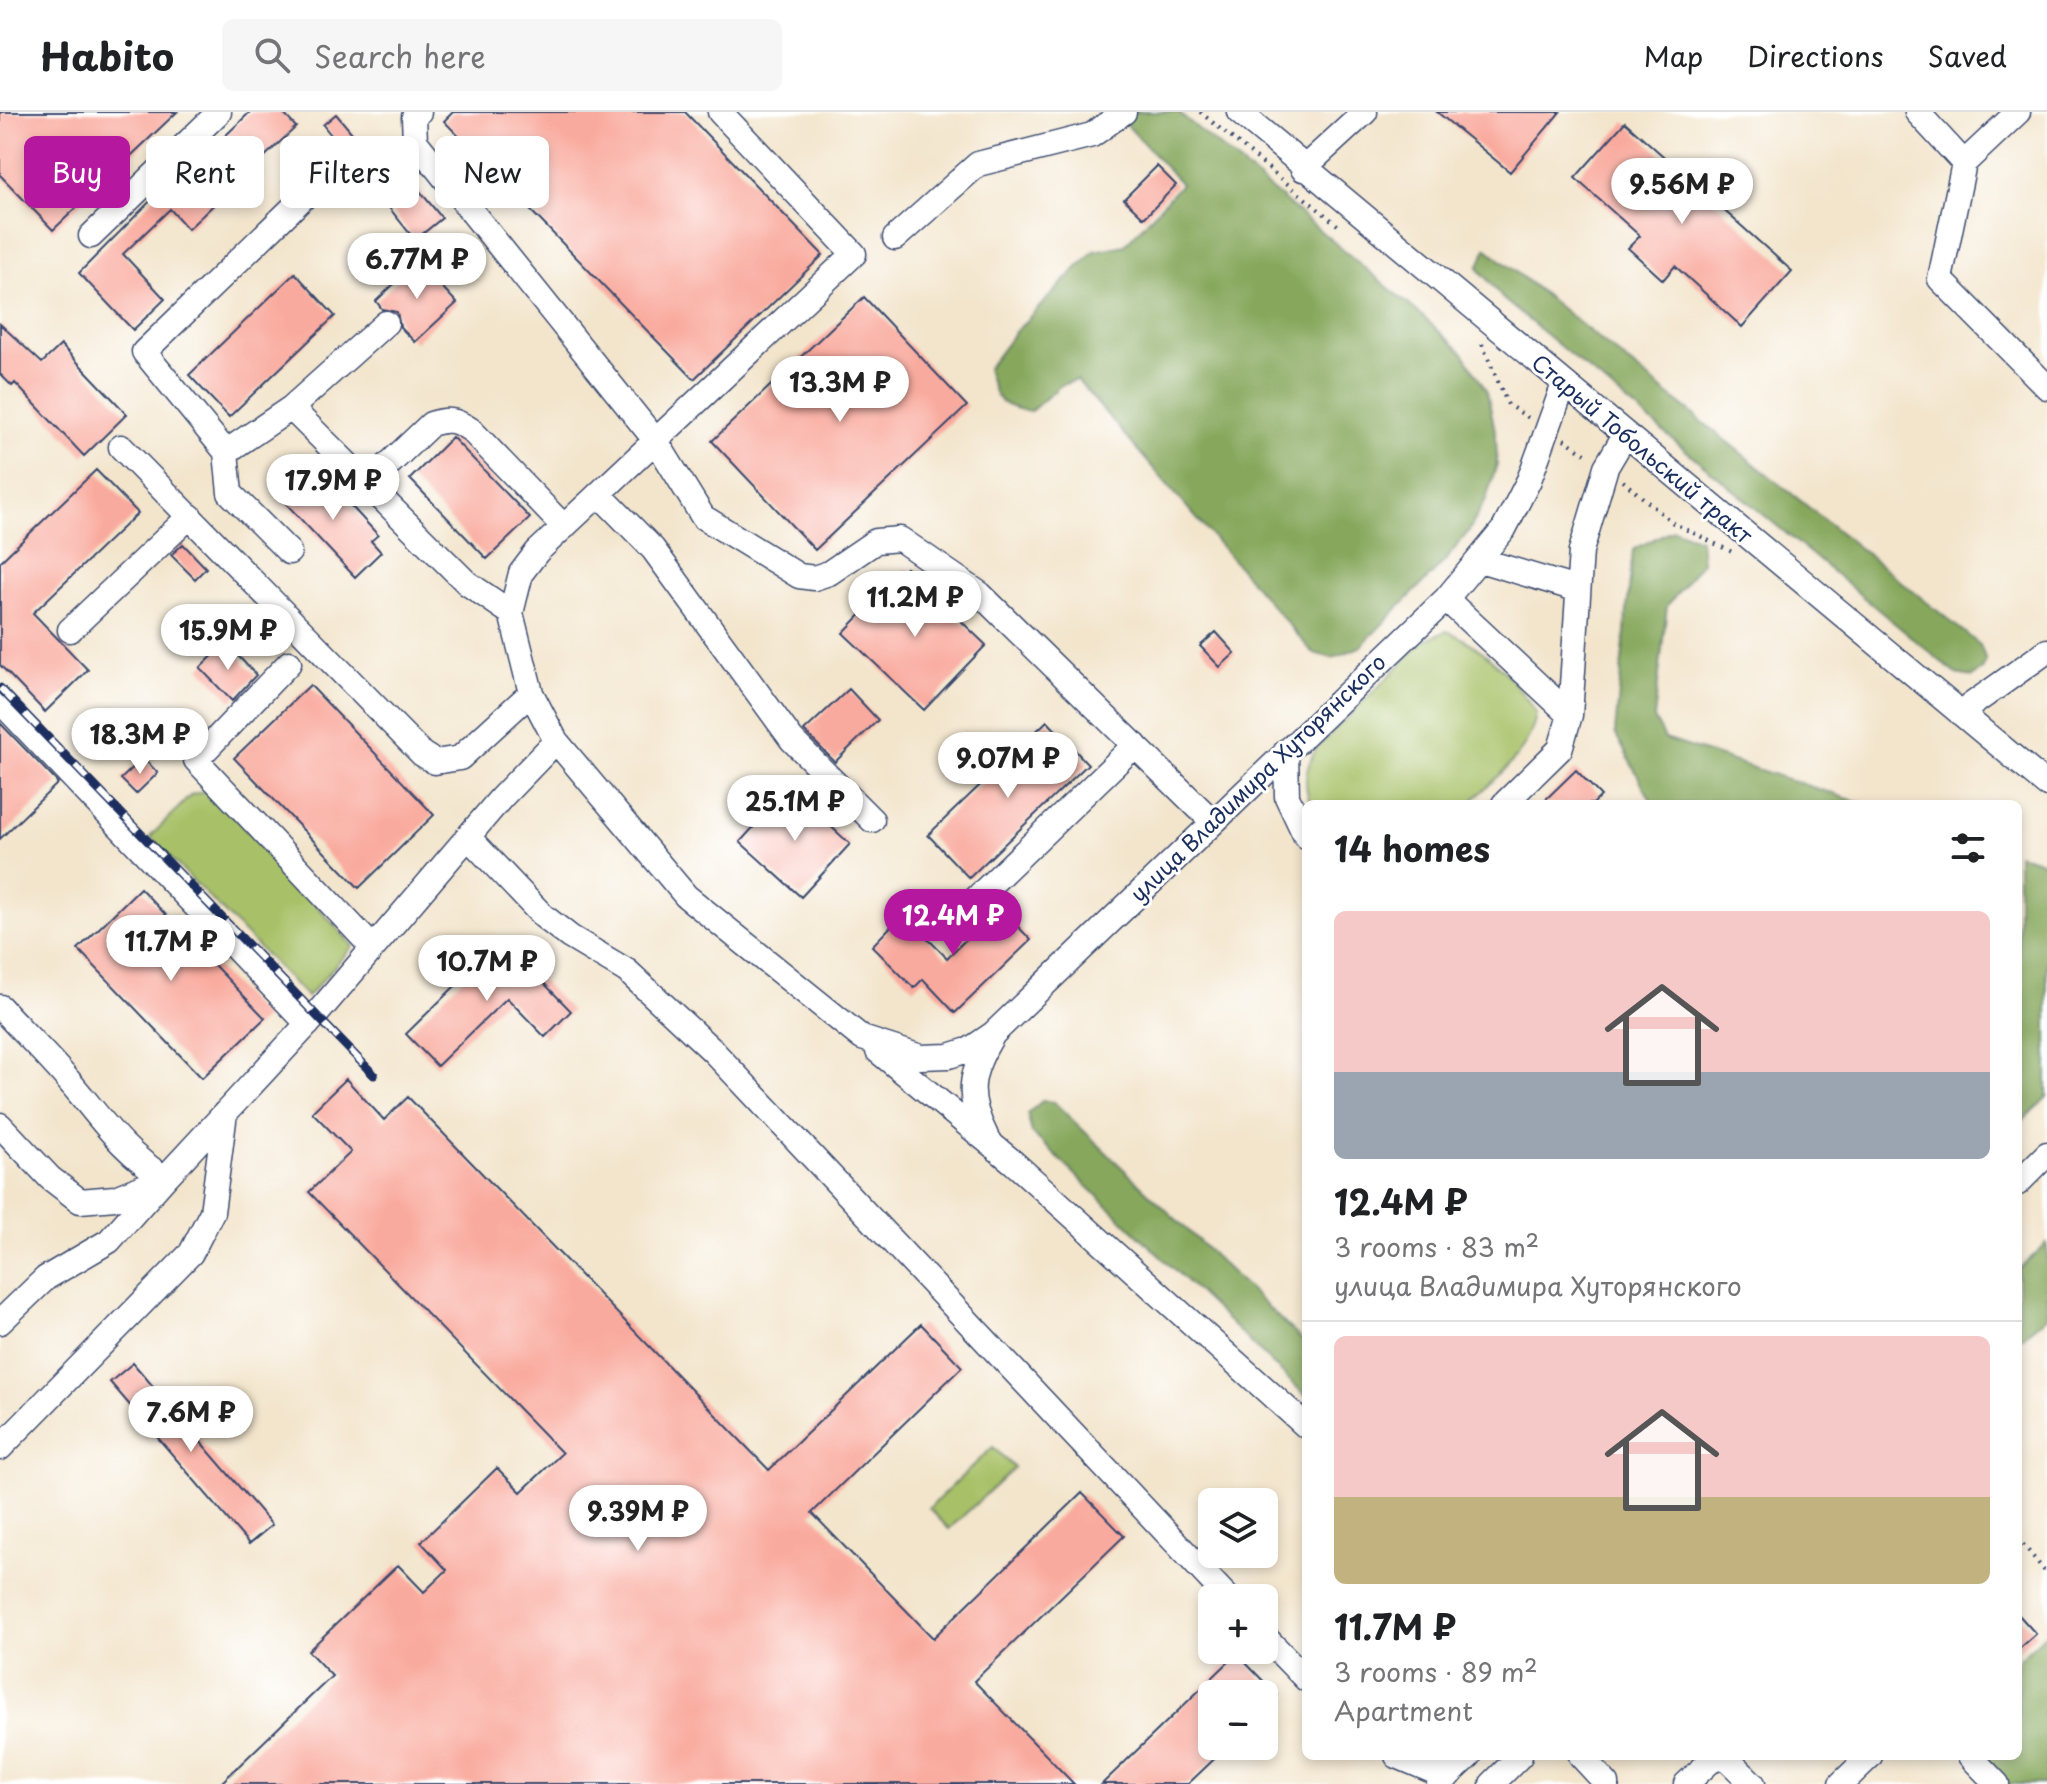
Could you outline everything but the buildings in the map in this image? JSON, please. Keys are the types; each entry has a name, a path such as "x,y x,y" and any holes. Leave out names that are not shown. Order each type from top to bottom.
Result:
{"street":[{"path":"91,236 219,112"},
{"path":"419,112 414,117 415,141 656,441 703,517 799,576 814,578 829,573 876,541 900,539 980,594 1212,821"},
{"path":"291,408 467,583 511,613 521,573 564,527 854,254 720,112"},
{"path":"895,238 978,164 1092,135 1124,112"},
{"name":"Старый Тобольский тракт","path":"1239,112 1303,169 2047,785"},
{"path":"1303,169 1365,112"},
{"path":"1917,112 1964,163"},
{"path":"2018,112 1964,163 1940,279 2047,387"},
{"path":"289,552 230,493 226,452 144,352 293,208"},
{"path":"226,452 291,408 386,323"},
{"name":"улица Владимира Хуторянского","path":"862,1038 921,1057 949,1056 971,1049 993,1034 1446,599 1504,529 1519,502 1564,384"},
{"path":"369,483 431,424 444,419 458,421 471,430 564,527"},
{"path":"1508,800 1560,749 1570,715 1576,589 1581,551 1606,467 1625,435"},
{"path":"121,447 422,754 435,762 460,758 531,693"},
{"path":"599,494 653,549 792,740 872,820"},
{"path":"70,630 190,516"},
{"path":"1480,560 1576,589"},
{"path":"1446,599 1570,715"},
{"name":"улица Владимира Хуторянского","path":"511,613 531,693 556,741 686,896 989,1142 1302,1422"},
{"path":"1960,713 2047,651"},
{"path":"289,663 196,760 373,948"},
{"path":"0,701 308,1024"},
{"path":"0,1322 46,1278 109,1241 308,1024 468,837 556,741"},
{"path":"955,919 1135,745"},
{"path":"1286,751 1287,797 1302,829"},
{"path":"468,837 543,916 627,971 713,1051 1215,1584"},
{"path":"0,1007 69,1081 119,1144 135,1160 165,1178"},
{"path":"989,1142 974,1111 972,1092 981,1055 993,1034"},
{"path":"4,1437 191,1253 212,1212 225,1113"},
{"path":"0,1125 50,1178 80,1201 115,1198 165,1178"},
{"path":"2022,1177 2047,1154"},
{"path":"1278,1650 1302,1675"},
{"path":"1405,1760 1443,1780 1465,1760"},
{"path":"1492,1784 1514,1760"},
{"path":"1585,1760 1607,1784"},
{"path":"1686,1784 1712,1760"},
{"path":"1728,1760 1753,1784"},
{"path":"1841,1784 1866,1760"},
{"path":"1974,1760 1997,1784"}],"path":[{"path":"1200,112 1342,229"},
{"path":"1481,340 1508,405 1606,467 1673,523 1736,554"},
{"path":"2022,1543 2047,1574"}],"green space":[{"path":"1115,112 1178,112 1420,314 1464,354 1487,392 1496,435 1497,464 1486,499 1469,531 1444,562 1360,647 1333,658 1313,653 1077,380 1061,385 1031,411 1011,407 996,395 987,369 1015,332 1094,251 1125,245 1181,184"},
{"path":"1486,248 1980,645 1986,661 1982,670 1972,677 1956,674 1503,299 1478,268"},
{"path":"1673,529 1700,539 1702,562 1667,606 1654,718 1665,739 1852,800 1651,800 1615,733 1633,550"},
{"path":"1447,631 1461,637 1498,665 1518,688 1536,713 1533,727 1520,752 1473,800 1310,800 1306,776 1316,749 1425,640"},
{"path":"213,789 353,946 307,997 150,837 191,795"},
{"path":"2022,855 2047,864 2047,1097 2022,1121"},
{"path":"1042,1101 1054,1102 1302,1340 1302,1392 1032,1133 1027,1114"},
{"path":"2047,1243 2047,1316 2022,1337 2022,1266"},
{"path":"993,1447 1014,1468 949,1529 929,1508"},
{"path":"2047,1632 2047,1709 2042,1714 2047,1719 2047,1784 2009,1784 1986,1760 2022,1760 2022,1656"}],"railway":[{"path":"0,688 374,1075"}]}
